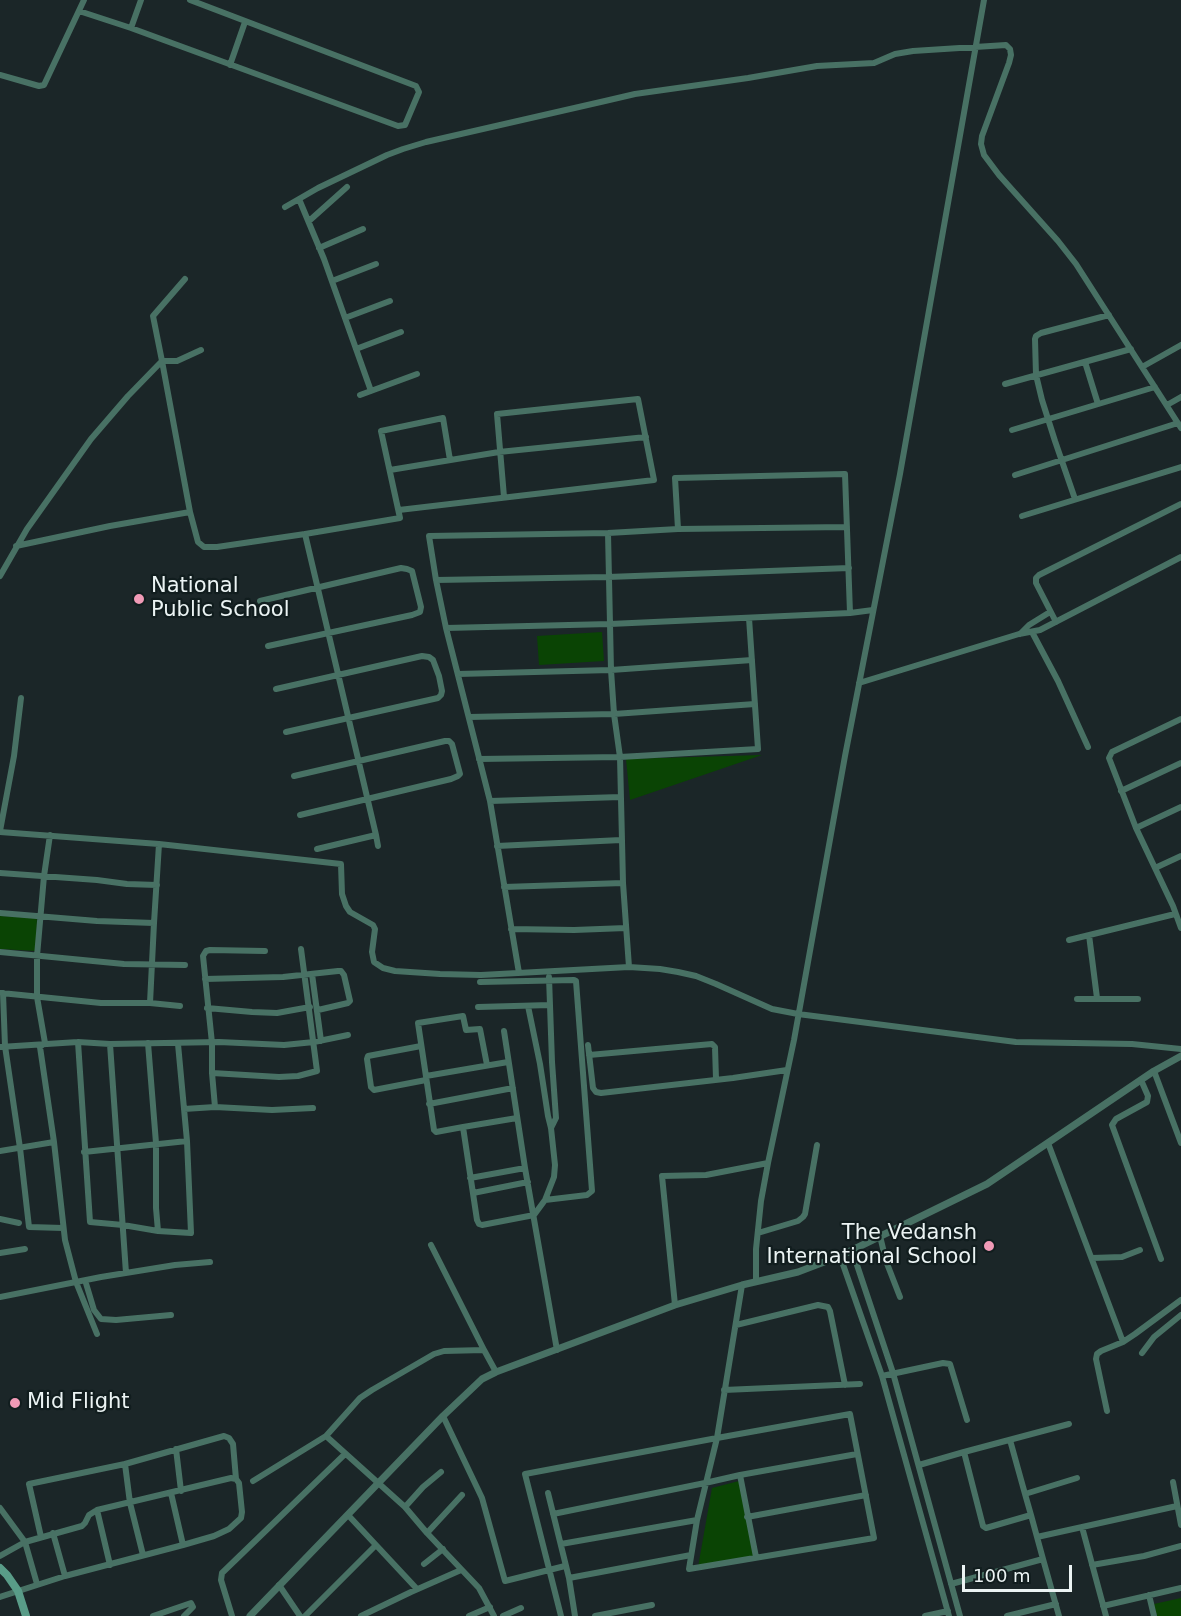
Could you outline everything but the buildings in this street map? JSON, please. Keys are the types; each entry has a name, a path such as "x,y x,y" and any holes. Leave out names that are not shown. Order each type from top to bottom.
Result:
{"main road":[{"path":"0,1568 18,1592 26,1616"}],"street":[{"path":"0,75 39,86 44,85 84,0"},
{"path":"131,28 141,0"},
{"path":"79,11 398,126 405,125 419,92 416,86 190,0"},
{"path":"756,1281 758,1233 768,1163 918,377 984,0"},
{"path":"230,65 245,22"},
{"path":"285,207 318,188 403,149 605,100 817,66 874,63 896,54 913,51 1006,45 1010,49 1010,63 982,136 981,144 984,154 999,175 1067,252 1180,425 1015,475"},
{"path":"309,221 347,187"},
{"path":"299,199 332,281 371,392"},
{"path":"319,248 363,229"},
{"path":"332,281 376,264"},
{"path":"186,279 153,316 190,512 198,542 204,547 305,534 400,518 381,431 443,418 450,460"},
{"path":"345,318 390,301"},
{"path":"1075,499 1036,375 1035,339 1038,334 1108,315"},
{"path":"356,349 401,332"},
{"path":"1142,367 1181,345"},
{"path":"0,576 16,546 90,439 128,396 162,361 177,360 201,350"},
{"path":"1005,384 1131,350"},
{"path":"1085,362 1098,404"},
{"path":"360,395 417,374"},
{"path":"1012,430 1155,387"},
{"path":"1167,405 1181,397"},
{"path":"399,510 654,480 638,399 497,414 504,497"},
{"path":"390,470 499,452 646,437"},
{"path":"1022,516 1181,467"},
{"path":"678,528 675,478 845,474 850,613"},
{"path":"1056,622 1036,583 1039,575 1181,504"},
{"path":"16,546 190,512"},
{"path":"519,974 490,801 446,628 429,536 608,533 678,528 847,527"},
{"path":"608,533 611,670 620,757 621,840 629,967"},
{"path":"305,534 378,846"},
{"path":"859,683 1019,634 1041,630 1181,557"},
{"path":"260,601 401,568 412,571 421,607 420,612 412,615 268,646"},
{"path":"436,580 608,577 849,568"},
{"path":"446,628 610,624 873,610"},
{"path":"1019,634 1050,612"},
{"path":"478,759 620,757 758,749 749,618"},
{"path":"1032,632 1058,681 1088,747"},
{"path":"276,689 422,657 429,657 433,660 439,676 442,691 438,698 286,732"},
{"path":"458,674 611,670 752,660"},
{"path":"21,698 0,831 159,844 341,864 343,900 350,912 375,928 372,958 378,966 395,971 440,974 519,974 629,967 678,972 696,976 772,1009 798,1014 1016,1042 1132,1044 1181,1049"},
{"path":"469,717 614,714 755,704"},
{"path":"1181,719 1112,752 1109,758 1136,828 1181,928"},
{"path":"294,776 449,741 452,744 460,774 455,778 300,815"},
{"path":"1121,791 1181,763"},
{"path":"490,801 621,797"},
{"path":"1136,828 1181,807"},
{"path":"45,1043 37,997 37,956 50,835"},
{"path":"317,849 376,836"},
{"path":"497,846 621,840"},
{"path":"150,1003 159,844"},
{"path":"1155,868 1181,856"},
{"path":"0,873 157,885"},
{"path":"504,887 623,884"},
{"path":"1173,906 1181,902"},
{"path":"0,913 154,923"},
{"path":"1069,940 1175,914"},
{"path":"511,929 626,928"},
{"path":"1089,935 1097,999"},
{"path":"302,949 304,975 318,1041"},
{"path":"215,1107 212,1043 203,956 206,951 214,950 265,951"},
{"path":"0,952 124,964 186,965"},
{"path":"205,979 264,978 341,971 350,1001 318,1010"},
{"path":"549,971 556,1118 551,1128"},
{"path":"212,1073 279,1077 298,1076 317,1071 318,1010 312,974"},
{"path":"480,982 576,981 592,1189 587,1195 545,1200"},
{"path":"63,1227 29,1227 20,1148 3,1047 2,993 101,1003 150,1003 180,1006"},
{"path":"1077,999 1138,999"},
{"path":"478,1007 550,1005"},
{"path":"463,1127 472,1193 479,1224 534,1215 545,1200 555,1171 551,1128 528,1006"},
{"path":"207,1008 277,1013 310,1007"},
{"path":"487,1065 480,1029 466,1030 463,1016 418,1023 434,1131 518,1118"},
{"path":"504,1031 557,1350"},
{"path":"3,1047 78,1042 284,1045 348,1035"},
{"path":"78,1042 90,1222 190,1233 187,1141 178,1044"},
{"path":"45,1043 40,1047 65,1240 76,1282 97,1334"},
{"path":"148,1043 156,1143 158,1231"},
{"path":"110,1044 126,1274"},
{"path":"589,1055 712,1044 715,1047 716,1079"},
{"path":"588,1045 593,1088 596,1092 601,1093 787,1070"},
{"path":"421,1046 368,1056 371,1087 374,1090 508,1062"},
{"path":"255,1614 279,1585 443,1416 482,1379 675,1305 756,1281 798,1272 840,1256 987,1184 1154,1071 1181,1056"},
{"path":"540,1064 552,1062"},
{"path":"1154,1071 1181,1143"},
{"path":"1141,1080 1148,1096 1147,1102 1116,1119 1112,1125 1161,1259"},
{"path":"429,1104 513,1088"},
{"path":"184,1109 313,1108"},
{"path":"84,1152 187,1141"},
{"path":"0,1150 54,1142"},
{"path":"1048,1143 1123,1342"},
{"path":"758,1233 798,1221 803,1217 817,1146"},
{"path":"675,1305 662,1176 706,1175 768,1163"},
{"path":"470,1178 525,1168"},
{"path":"472,1193 528,1182"},
{"path":"0,1219 19,1223"},
{"path":"880,1236 886,1261 900,1297"},
{"path":"431,1245 496,1372"},
{"path":"0,1252 25,1249"},
{"path":"852,1250 893,1373 960,1616"},
{"path":"1092,1258 1122,1257 1140,1250"},
{"path":"840,1256 882,1376 949,1614 925,1616"},
{"path":"0,1297 85,1280 182,1264 210,1262"},
{"path":"85,1280 94,1310 101,1319 122,1320 171,1315"},
{"path":"561,1616 525,1474 717,1438 850,1414 874,1538 689,1569 697,1520 717,1438 742,1285"},
{"path":"1107,1411 1096,1359 1097,1354 1101,1350 1123,1342 1181,1300"},
{"path":"736,1325 818,1305 828,1306 845,1385"},
{"path":"1142,1353 1154,1337 1181,1315"},
{"path":"253,1481 326,1436 360,1398 434,1354 444,1351 484,1350"},
{"path":"882,1376 943,1363 950,1364 967,1420"},
{"path":"724,1390 860,1384"},
{"path":"443,1416 482,1498 505,1581 565,1566"},
{"path":"919,1465 1069,1424"},
{"path":"0,1597 64,1576 183,1545 229,1529 241,1518 242,1512 233,1444 229,1438 224,1436 124,1464 29,1484 41,1537"},
{"path":"326,1436 405,1508 479,1588 495,1616"},
{"path":"1010,1440 1059,1616"},
{"path":"176,1449 181,1491"},
{"path":"964,1452 984,1527 1031,1515"},
{"path":"232,1616 221,1580 222,1573 345,1454"},
{"path":"553,1514 740,1475 857,1454"},
{"path":"124,1464 130,1503 143,1555"},
{"path":"405,1508 423,1487 441,1472"},
{"path":"740,1475 756,1557"},
{"path":"0,1556 25,1542 81,1526 89,1515 97,1510 231,1478 236,1479"},
{"path":"1025,1494 1077,1478"},
{"path":"1173,1482 1181,1526"},
{"path":"171,1493 183,1545"},
{"path":"548,1493 569,1578 575,1616"},
{"path":"427,1533 462,1495"},
{"path":"747,1517 866,1495"},
{"path":"1037,1538 1177,1506"},
{"path":"0,1508 25,1542 37,1584"},
{"path":"97,1510 110,1565"},
{"path":"348,1515 417,1590"},
{"path":"561,1544 697,1520"},
{"path":"1082,1527 1106,1616"},
{"path":"53,1533 64,1576"},
{"path":"305,1616 376,1545"},
{"path":"1092,1565 1144,1556 1181,1546"},
{"path":"424,1564 443,1549"},
{"path":"569,1578 691,1555"},
{"path":"951,1584 1043,1559"},
{"path":"361,1616 461,1570"},
{"path":"279,1585 300,1616"},
{"path":"1103,1606 1181,1588"},
{"path":"1149,1595 1154,1616"},
{"path":"153,1616 191,1603 191,1609 184,1616"},
{"path":"1007,1616 1056,1604"},
{"path":"595,1616 621,1613 652,1605"},
{"path":"469,1616 490,1607"},
{"path":"503,1616 521,1608"}],"green space":[{"path":"602,632 604,661 539,665 537,636"},
{"path":"762,755 630,800 626,759"},
{"path":"0,916 37,918 36,951 0,949"},
{"path":"739,1481 755,1556 698,1567 712,1488"},
{"path":"1181,1598 1181,1616 1157,1616 1154,1604"}],"place":[{"name":"National Public School","path":"139,599"},
{"name":"The Vedansh International School","path":"989,1246"},
{"name":"Mid Flight","path":"15,1403"}]}
